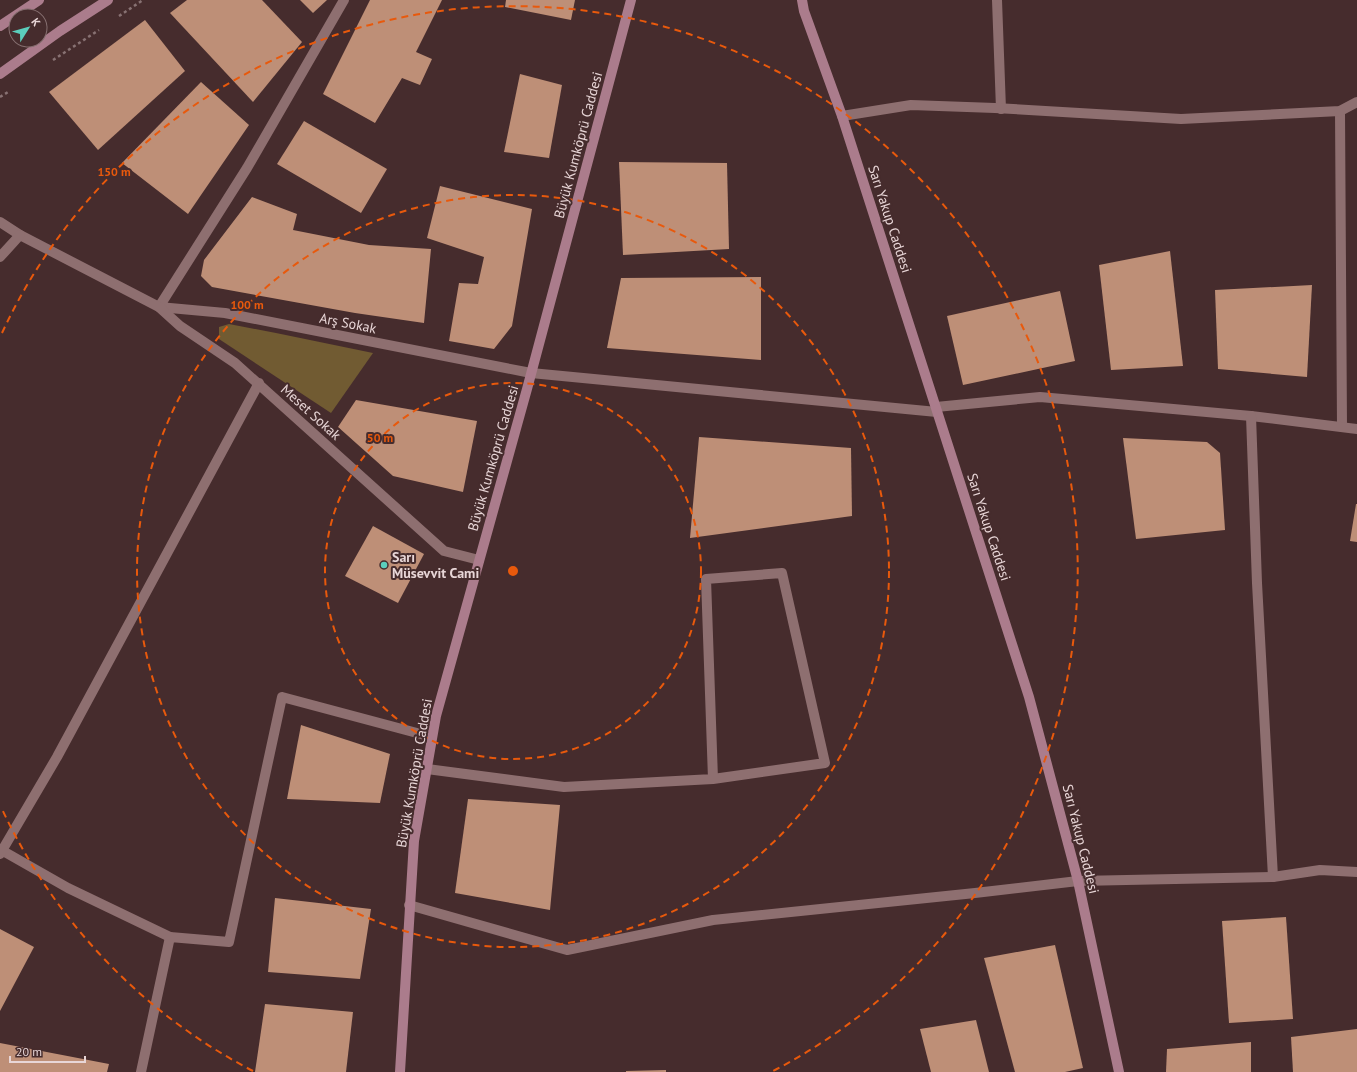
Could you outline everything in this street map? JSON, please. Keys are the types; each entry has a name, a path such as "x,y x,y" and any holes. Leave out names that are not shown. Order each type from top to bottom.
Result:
{"street":[{"path":"0,26 40,0"},
{"path":"0,74 60,31 108,0"},
{"path":"0,222 20,235 159,307 247,168 344,0"},
{"name":"Büyük Kumköprü Caddesi","path":"400,1072 414,841 436,716 531,373 631,0"},
{"name":"Sarı Yakup Caddesi","path":"802,0 804,11 842,116 1029,697 1078,881 1119,1072"},
{"path":"997,0 1001,109"},
{"path":"842,116 911,105 1181,119 1340,111 1357,102"},
{"path":"1340,111 1342,427"},
{"path":"0,257 20,235"},
{"name":"Meset Sokak","path":"159,307 180,326 235,363 444,551 479,560"},
{"name":"Arş Sokak","path":"159,307 225,313 531,373 937,410 1040,397 1251,416 1357,429"},
{"path":"259,384 57,758 2,853 68,888 170,938 228,942 282,697 432,737"},
{"path":"1251,416 1257,584 1273,877"},
{"path":"427,769 564,787 713,778 825,763 782,573 706,579 713,778"},
{"path":"409,906 567,950 713,920 1078,881 1273,877 1320,870 1357,872"},
{"path":"142,1072 170,938"}],"path":[{"path":"115,19 143,0"},
{"path":"52,61 102,27"},
{"path":"0,97 13,88"}],"shaded area":[{"path":"229,324 373,353 331,413 219,339 219,327"}],"building":[{"path":"187,0 262,0 302,42 253,102 170,13"},
{"path":"300,0 327,0 313,13"},
{"path":"370,0 442,0 416,52 432,59 420,85 402,78 375,123 323,94"},
{"path":"506,0 575,0 571,20 505,7"},
{"path":"145,20 185,71 98,150 49,92"},
{"path":"520,74 562,85 549,158 504,152"},
{"path":"201,82 249,125 188,214 122,163"},
{"path":"304,121 387,169 361,213 277,164"},
{"path":"619,162 727,163 729,249 623,255"},
{"path":"440,186 532,209 512,326 494,349 449,341 459,283 478,284 484,257 427,238"},
{"path":"252,197 297,214 293,230 369,245 431,249 424,323 355,313 212,287 201,276 204,260"},
{"path":"1170,251 1183,366 1111,370 1099,265"},
{"path":"761,277 761,360 607,348 621,278"},
{"path":"1312,285 1307,377 1218,369 1215,290"},
{"path":"1060,291 1075,361 963,385 947,316"},
{"path":"356,400 477,421 463,492 393,476 338,427"},
{"path":"699,437 851,448 852,516 690,538"},
{"path":"1123,438 1207,442 1220,453 1225,530 1136,539"},
{"path":"1357,504 1357,542 1350,541"},
{"name":"Sarı Müsevvit Cami","path":"373,526 424,554 398,603 345,576"},
{"path":"301,725 390,754 380,803 287,799"},
{"path":"468,799 560,805 550,910 455,893"},
{"path":"275,898 371,909 360,979 268,972"},
{"path":"1286,917 1293,1019 1229,1023 1222,921"},
{"path":"0,929 34,947 0,1011"},
{"path":"1055,945 1083,1068 1065,1072 1015,1072 984,958"},
{"path":"265,1004 353,1012 346,1072 255,1072"},
{"path":"976,1020 989,1072 931,1072 920,1029"},
{"path":"1357,1029 1357,1072 1293,1072 1291,1037"},
{"path":"1251,1042 1251,1072 1166,1072 1167,1049"},
{"path":"0,1043 109,1064 107,1072 0,1072"},
{"path":"666,1070 666,1072 626,1072 626,1071"}],"place":[{"name":"Sarı Müsevvit Cami","path":"384,565"}]}
